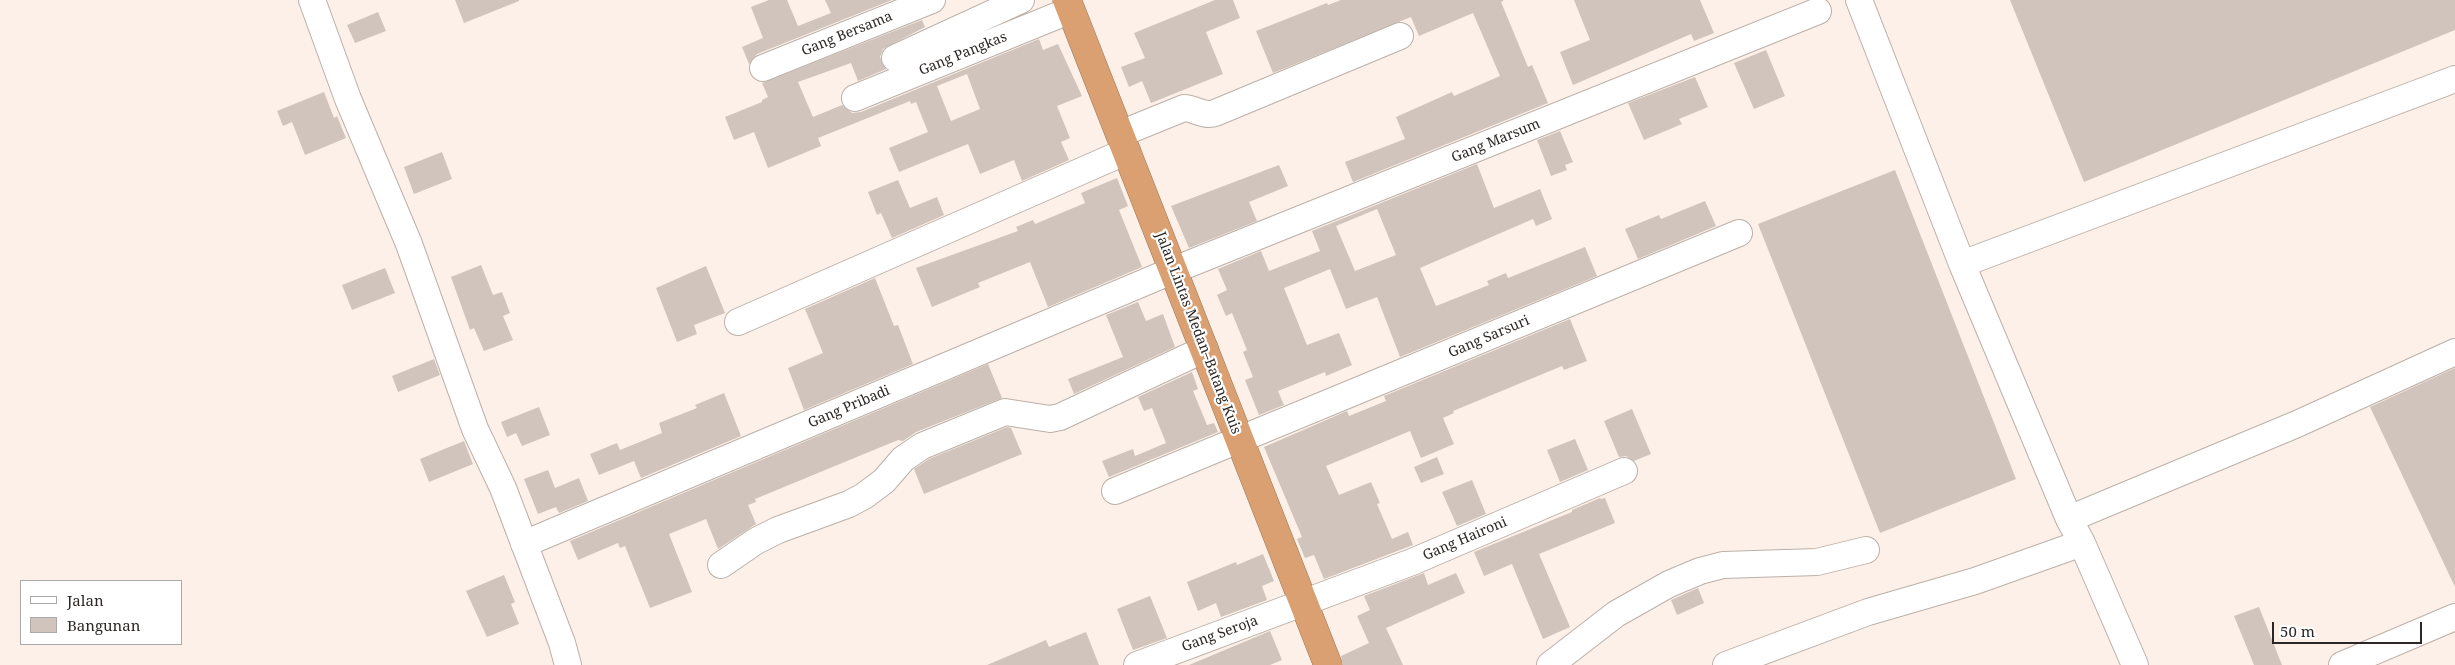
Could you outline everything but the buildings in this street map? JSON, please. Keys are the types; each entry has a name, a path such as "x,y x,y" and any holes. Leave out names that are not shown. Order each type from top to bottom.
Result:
{"highway":[{"name":"Jalan Lintas Medan–Batang Kuis","path":"1069,5 1328,665"}],"street":[{"path":"312,0 348,99 409,244 475,428 504,488 562,643 568,665"},
{"name":"Gang Bersama","path":"763,68 932,0"},
{"path":"895,58 1021,0"},
{"path":"1859,0 1962,264 2069,518 2082,542 2135,665"},
{"name":"Gang Pangkas","path":"855,98 1069,5"},
{"name":"Gang Marsum","path":"1174,270 1818,11"},
{"path":"738,322 1124,143 1184,108 1191,108 1204,115 1215,113 1400,36"},
{"path":"1962,264 2455,79"},
{"name":"Gang Sarsuri","path":"1115,491 1739,233"},
{"name":"Gang Pribadi","path":"524,544 1174,270"},
{"path":"721,565 756,541 778,530 849,504 864,496 884,482 903,460 922,446 1005,412 1050,418 1060,417 1205,349"},
{"path":"2069,518 2297,424 2455,352"},
{"name":"Gang Haironi","path":"1304,604 1412,562 1624,471"},
{"path":"1726,665 1868,612 1975,581 2082,542"},
{"path":"1550,665 1624,609 1668,584 1700,571 1723,565 1817,562 1866,550"},
{"name":"Gang Seroja","path":"1137,665 1304,604"},
{"path":"2342,665 2455,617"}]}
